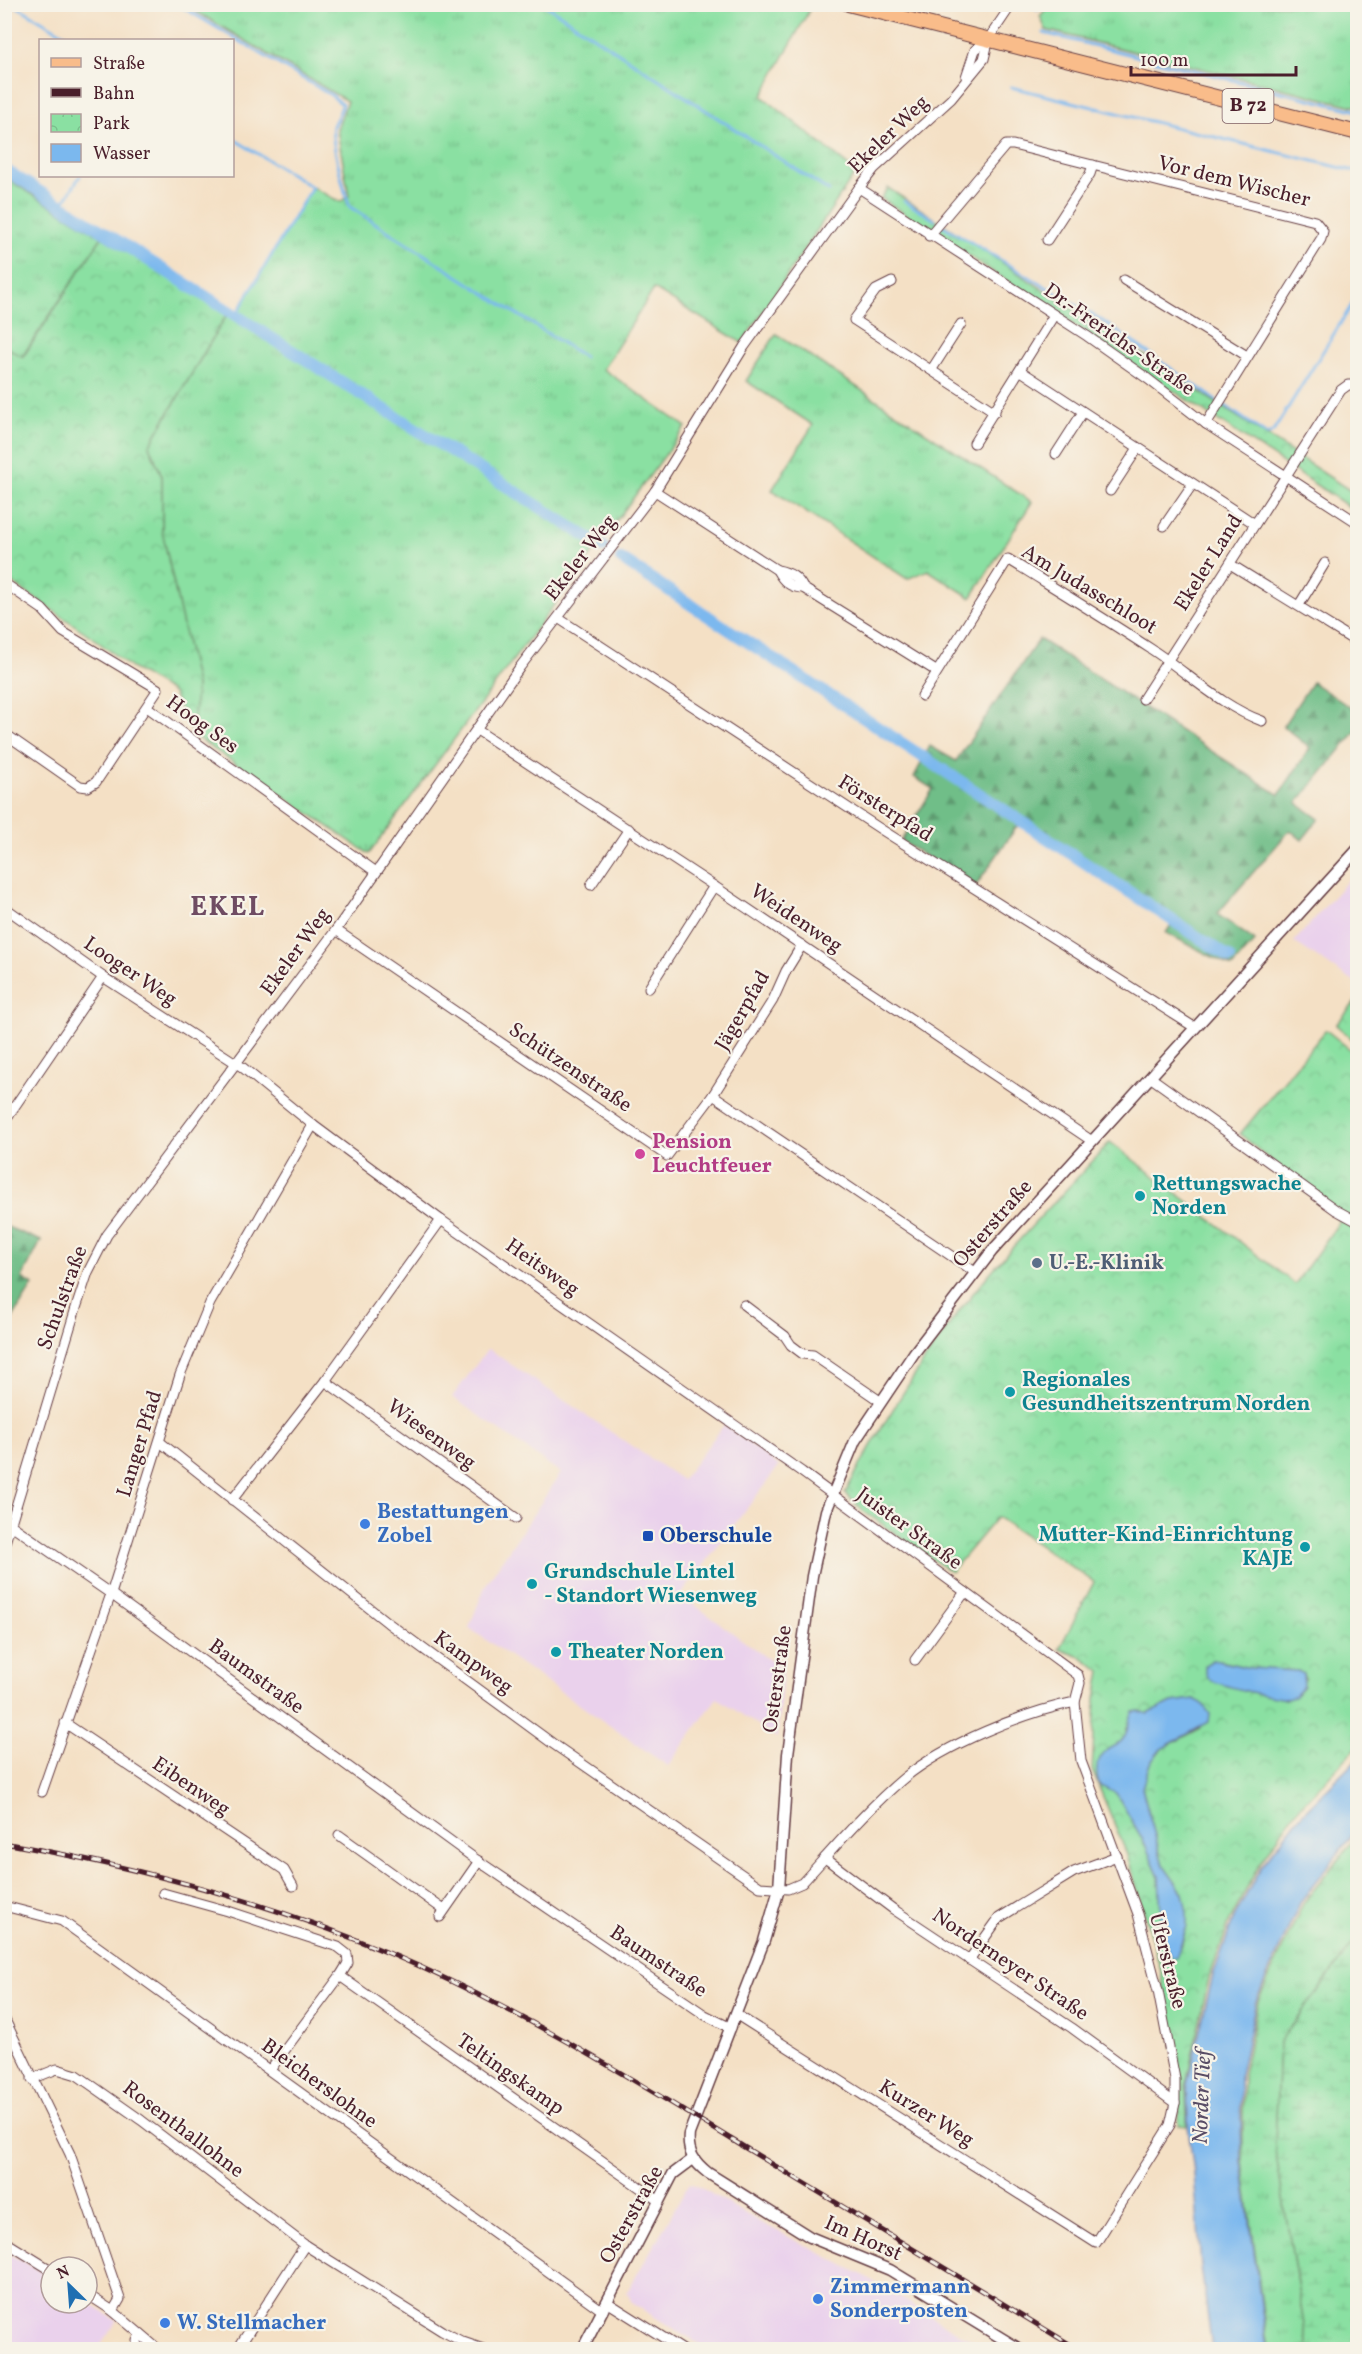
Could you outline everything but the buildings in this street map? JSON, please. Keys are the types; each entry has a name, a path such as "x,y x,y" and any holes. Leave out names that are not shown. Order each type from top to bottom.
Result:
{"main road":[{"name":"B 72","path":"848,4 1358,133"}],"street":[{"name":"Ekeler Weg","path":"236,1064 336,930 558,618 655,490 744,347 859,188 874,169 946,105 984,59 989,39 1012,4"},
{"name":"Vor dem Wischer","path":"929,236 1006,146 1013,145 1315,220 1323,231 1321,239 1206,424"},
{"path":"1047,240 1090,174 1093,165"},
{"name":"Dr.-Frerichs-Straße","path":"859,188 929,236 1054,315 1148,379 1206,424 1358,523"},
{"path":"1124,280 1247,356"},
{"path":"892,282 876,290 854,320 995,412"},
{"path":"974,443 1054,315"},
{"path":"932,369 961,324"},
{"path":"1021,371 1192,485 1255,524"},
{"name":"Ekeler Land","path":"1143,699 1341,390 1348,384 1358,385"},
{"path":"1056,454 1083,412"},
{"path":"1110,491 1138,448"},
{"path":"1164,526 1192,485"},
{"path":"655,490 777,570 786,572 800,581 803,588 936,671"},
{"name":"Am Judasschloot","path":"922,696 1008,559 1167,661 1246,715 1262,721"},
{"path":"1299,606 1325,563"},
{"path":"1230,564 1358,643"},
{"name":"Hoog Ses","path":"4,583 42,609 63,632 158,690 147,707 376,872"},
{"name":"Försterpfad","path":"558,618 882,830 1194,1027"},
{"path":"4,733 80,786 88,787 96,782 147,707"},
{"name":"Weidenweg","path":"477,730 629,829 1092,1141"},
{"path":"591,885 629,829"},
{"name":"Osterstraße","path":"582,2349 673,2174 693,2159 689,2147 689,2134 764,1941 779,1889 792,1712 820,1531 832,1495 855,1441 880,1401 975,1272 1194,1027 1358,849"},
{"path":"649,988 714,886"},
{"name":"Looger Weg","path":"4,907 103,977 236,1064"},
{"name":"Schützenstraße","path":"336,930 667,1156 713,1095"},
{"name":"Jägerpfad","path":"713,1095 773,1000 802,945"},
{"path":"4,1122 103,977"},
{"name":"Heitsweg","path":"236,1064 313,1125 441,1220 832,1495"},
{"name":"Schulstraße","path":"4,1546 8,1522 75,1311 96,1254 121,1216 236,1064"},
{"path":"1150,1077 1336,1210 1358,1222"},
{"path":"713,1095 975,1272"},
{"name":"Langer Pfad","path":"42,1792 111,1594 180,1375 210,1303 313,1125"},
{"path":"232,1500 325,1382 441,1220"},
{"path":"744,1305 785,1336 791,1346 803,1354 813,1355 880,1401"},
{"name":"Wiesenweg","path":"325,1382 516,1518"},
{"name":"Kampweg","path":"160,1442 388,1623 552,1743 760,1887 779,1889"},
{"name":"Juister Straße","path":"832,1495 1078,1675"},
{"name":"Baumstraße","path":"8,1522 111,1594 478,1861 705,2015 730,2028"},
{"name":"Juister Straße","path":"915,1660 965,1592"},
{"name":"Uferstraße","path":"1078,1675 1080,1683 1075,1702 1081,1761 1138,1914 1158,1991 1175,2079 1175,2103 1170,2125 1095,2243"},
{"path":"779,1889 788,1889 802,1883 865,1814 906,1777 948,1750 997,1727 1075,1702"},
{"name":"Eibenweg","path":"65,1722 284,1870 293,1886"},
{"path":"339,1835 442,1913 478,1861"},
{"path":"969,1960 999,1918 1074,1872 1117,1856"},
{"name":"Norderneyer Straße","path":"825,1858 893,1909 1072,2028 1175,2103"},
{"path":"163,1893 228,1911 338,1947 347,1954 348,1964 270,2070"},
{"name":"Bleicherslohne","path":"4,1906 62,1921 605,2306 683,2349"},
{"name":"Teltingskamp","path":"340,1976 659,2201"},
{"name":"Kurzer Weg","path":"737,2015 1095,2243"},
{"path":"4,2018 70,2154 120,2299 113,2311"},
{"name":"Rosenthallohne","path":"32,2079 57,2070 77,2075 141,2120 304,2245 442,2331 463,2342 486,2349"},
{"name":"Im Horst","path":"693,2159 708,2173 810,2237 890,2270 1021,2349"},
{"path":"4,2241 39,2263"},
{"path":"237,2349 304,2245"},
{"path":"99,2302 159,2349"},
{"path":"138,2349 137,2340 141,2335"}],"shaded area":[{"path":"1357,870 1357,984 1294,942"},
{"path":"488,1349 682,1480 724,1425 779,1466 681,1595 783,1670 777,1738 717,1698 668,1766 469,1628 485,1586 561,1473 452,1397"},
{"path":"693,2183 756,2220 859,2273 986,2349 707,2349 632,2303 627,2292 689,2184"},
{"path":"4,2251 39,2271 39,2315 99,2315 99,2310 117,2321 98,2349 5,2349"}],"green space":[{"path":"790,4 810,9 762,96 856,172 742,343 654,289 603,369 686,427 369,854 193,735 196,685 162,531 162,476 149,446 227,314 236,315 312,187 340,202 349,196 337,129 347,101 185,5"},
{"path":"1050,5 1357,5 1357,107 1046,30 1040,16"},
{"path":"4,177 102,237 22,357 5,346"},
{"path":"888,188 1357,495 1357,512 881,198"},
{"path":"102,237 227,314 149,446 162,476 162,531 196,685 193,735 172,692 131,668 92,637 5,578 4,346 23,357"},
{"path":"776,334 1032,502 971,598 928,570 907,579 772,490 813,425 746,381"},
{"path":"1039,639 1279,795 1310,748 1283,726 1312,682 1357,712 1357,730 1297,803 1319,819 1302,840 1290,830 1217,914 1255,941 1232,967 1166,933 1174,920 1020,822 975,887 901,841 933,789 914,777 930,746 956,761"},
{"path":"1357,1000 1357,1043 1336,1025"},
{"path":"1326,1030 1357,1055 1357,1747 1296,1811 1258,1867 1230,1921 1209,1978 1186,2084 1187,2126 1179,2125 1178,2074 1160,1967 1126,1852 1092,1770 1096,1699 1101,1671 1081,1657 1059,1649 1094,1582 997,1517 951,1572 863,1511 845,1493 898,1401 957,1314 1012,1248 1110,1142 1295,1284 1340,1221 1240,1134","holes":["1220,1661 1251,1668 1298,1671 1305,1679 1286,1699 1224,1684","1194,1699 1201,1728 1161,1749 1150,1763 1142,1788 1163,1865 1183,1893 1187,1926 1181,1947 1163,1938 1159,1876 1144,1842 1116,1793 1100,1785 1119,1744 1125,1737 1127,1727 1140,1711 1148,1714 1172,1702"]},
{"path":"5,1226 41,1241 22,1278 33,1285 7,1327 4,1325"},
{"path":"1357,1836 1357,1938 1279,2043 1275,2149 1308,2349 1268,2350 1243,2161 1243,2074 1258,2001 1304,1902"},
{"path":"1357,1938 1357,2349 1308,2349 1275,2149 1279,2043"}],"water":[{"path":"1213,1660 1251,1668 1298,1671 1303,1674 1304,1686 1294,1697 1286,1699 1233,1688 1208,1678 1205,1665"},
{"path":"1194,1699 1202,1703 1210,1714 1209,1722 1161,1749 1150,1763 1142,1788 1163,1865 1183,1893 1187,1913 1187,1926 1176,1958 1170,1957 1162,1938 1159,1876 1144,1842 1116,1793 1100,1786 1097,1772 1098,1762 1103,1754 1123,1739 1133,1712 1148,1714 1172,1702"},
{"name":"Norder Tief","path":"1357,1759 1357,1829 1301,1901 1256,2001 1240,2075 1242,2161 1267,2349 1212,2349 1201,2266 1188,2126 1187,2084 1213,1975 1234,1918 1261,1867 1301,1815"}],"waterway":[{"path":"13,4 72,39"},
{"path":"177,4 331,95 342,104 333,126 333,132 338,166 350,207 584,357"},
{"path":"544,4 829,191"},
{"path":"1037,10 1041,4"},
{"path":"1044,33 1358,111"},
{"path":"1011,87 1358,172"},
{"path":"234,139 312,187 236,315"},
{"path":"4,169 603,547"},
{"path":"62,205 79,177"},
{"path":"904,201 935,220"},
{"path":"942,225 1098,318 1216,400"},
{"path":"1224,405 1267,435 1273,432 1358,295"},
{"path":"621,559 1230,958"}],"railway":[{"path":"4,1843 103,1863 249,1902 344,1935 436,1974 525,2019 611,2067 1079,2350"}],"place":[{"name":"Pension Leuchtfeuer","path":"640,1154"},
{"name":"Rettungswache Norden","path":"1140,1196"},
{"name":"U.-E.-Klinik","path":"1037,1263"},
{"name":"Regionales Gesundheitszentrum Norden","path":"1010,1392"},
{"name":"Bestattungen Zobel","path":"365,1524"},
{"name":"Oberschule","path":"648,1536"},
{"name":"Mutter-Kind-Einrichtung KAJE","path":"1305,1547"},
{"name":"Grundschule Lintel - Standort Wiesenweg","path":"532,1584"},
{"name":"Theater Norden","path":"556,1652"},
{"name":"Zimmermann Sonderposten","path":"818,2299"},
{"name":"W. Stellmacher","path":"165,2323"}],"district":[{"name":"EKEL","path":"228,908"}]}
